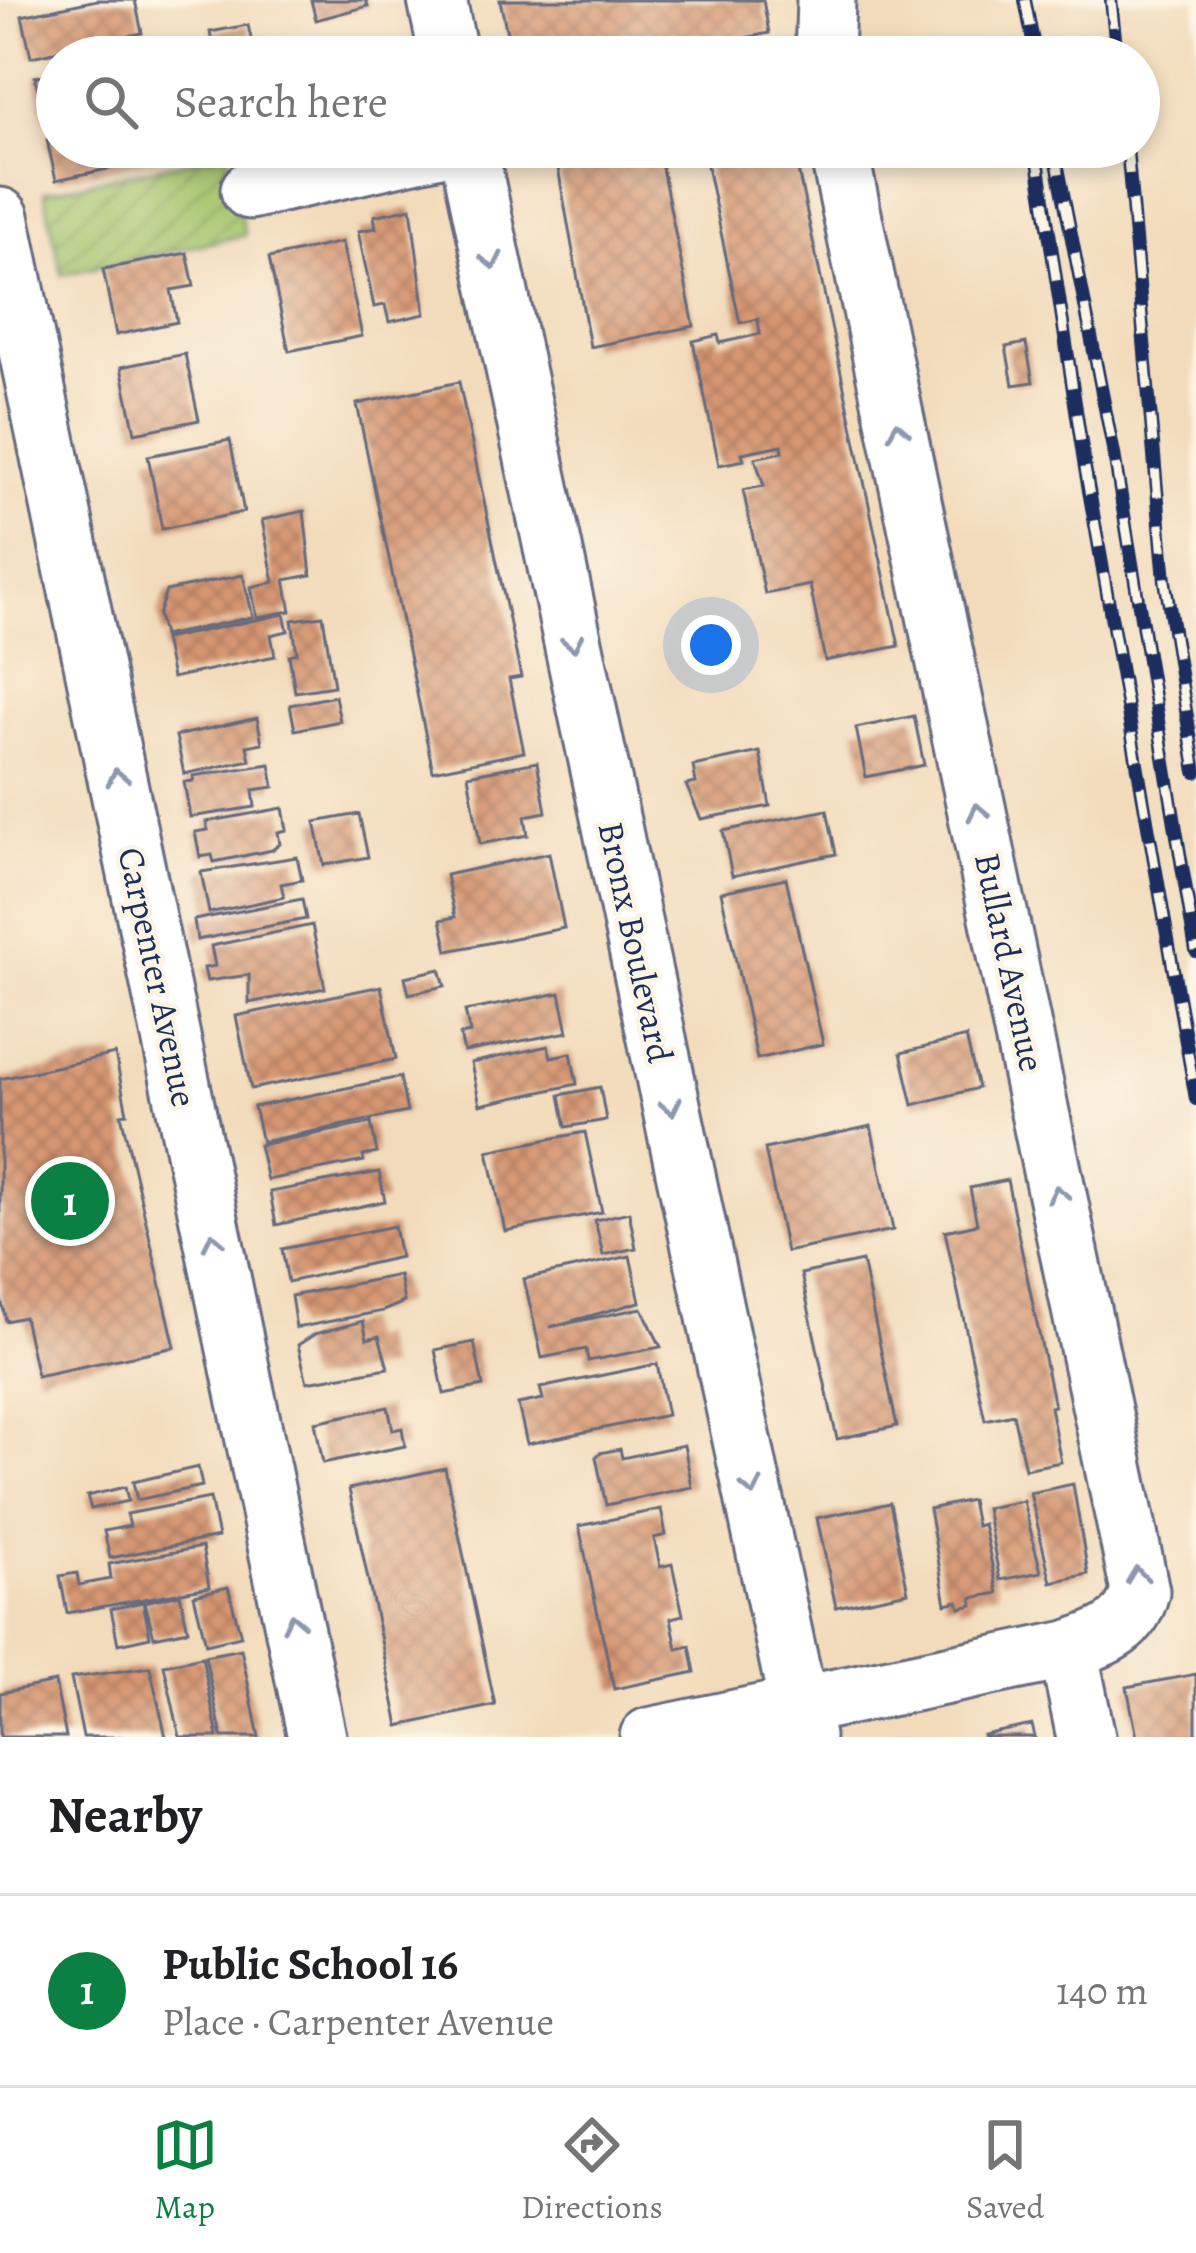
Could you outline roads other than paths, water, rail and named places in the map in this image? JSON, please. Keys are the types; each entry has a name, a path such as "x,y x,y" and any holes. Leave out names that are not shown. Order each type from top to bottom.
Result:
{"street":[{"path":"436,0 444,36"},
{"path":"825,36 826,0"},
{"path":"250,190 347,168"},
{"name":"Bronx Boulevard","path":"472,168 801,1722"},
{"name":"Bullard Avenue","path":"842,168 1138,1574 1136,1612 1112,1634 1068,1651"},
{"name":"Carpenter Avenue","path":"1,230 317,1737"},
{"path":"649,1737 801,1722 1068,1651 1086,1737"}],"railway":[{"path":"1025,0 1032,36"},
{"path":"1111,0 1115,36"},
{"path":"1039,168 1084,462 1196,1099"},
{"path":"1058,168 1114,454 1196,951"},
{"path":"1129,168 1165,581 1196,772"}],"place":[{"name":"Public School 16","path":"70,1201"}]}
